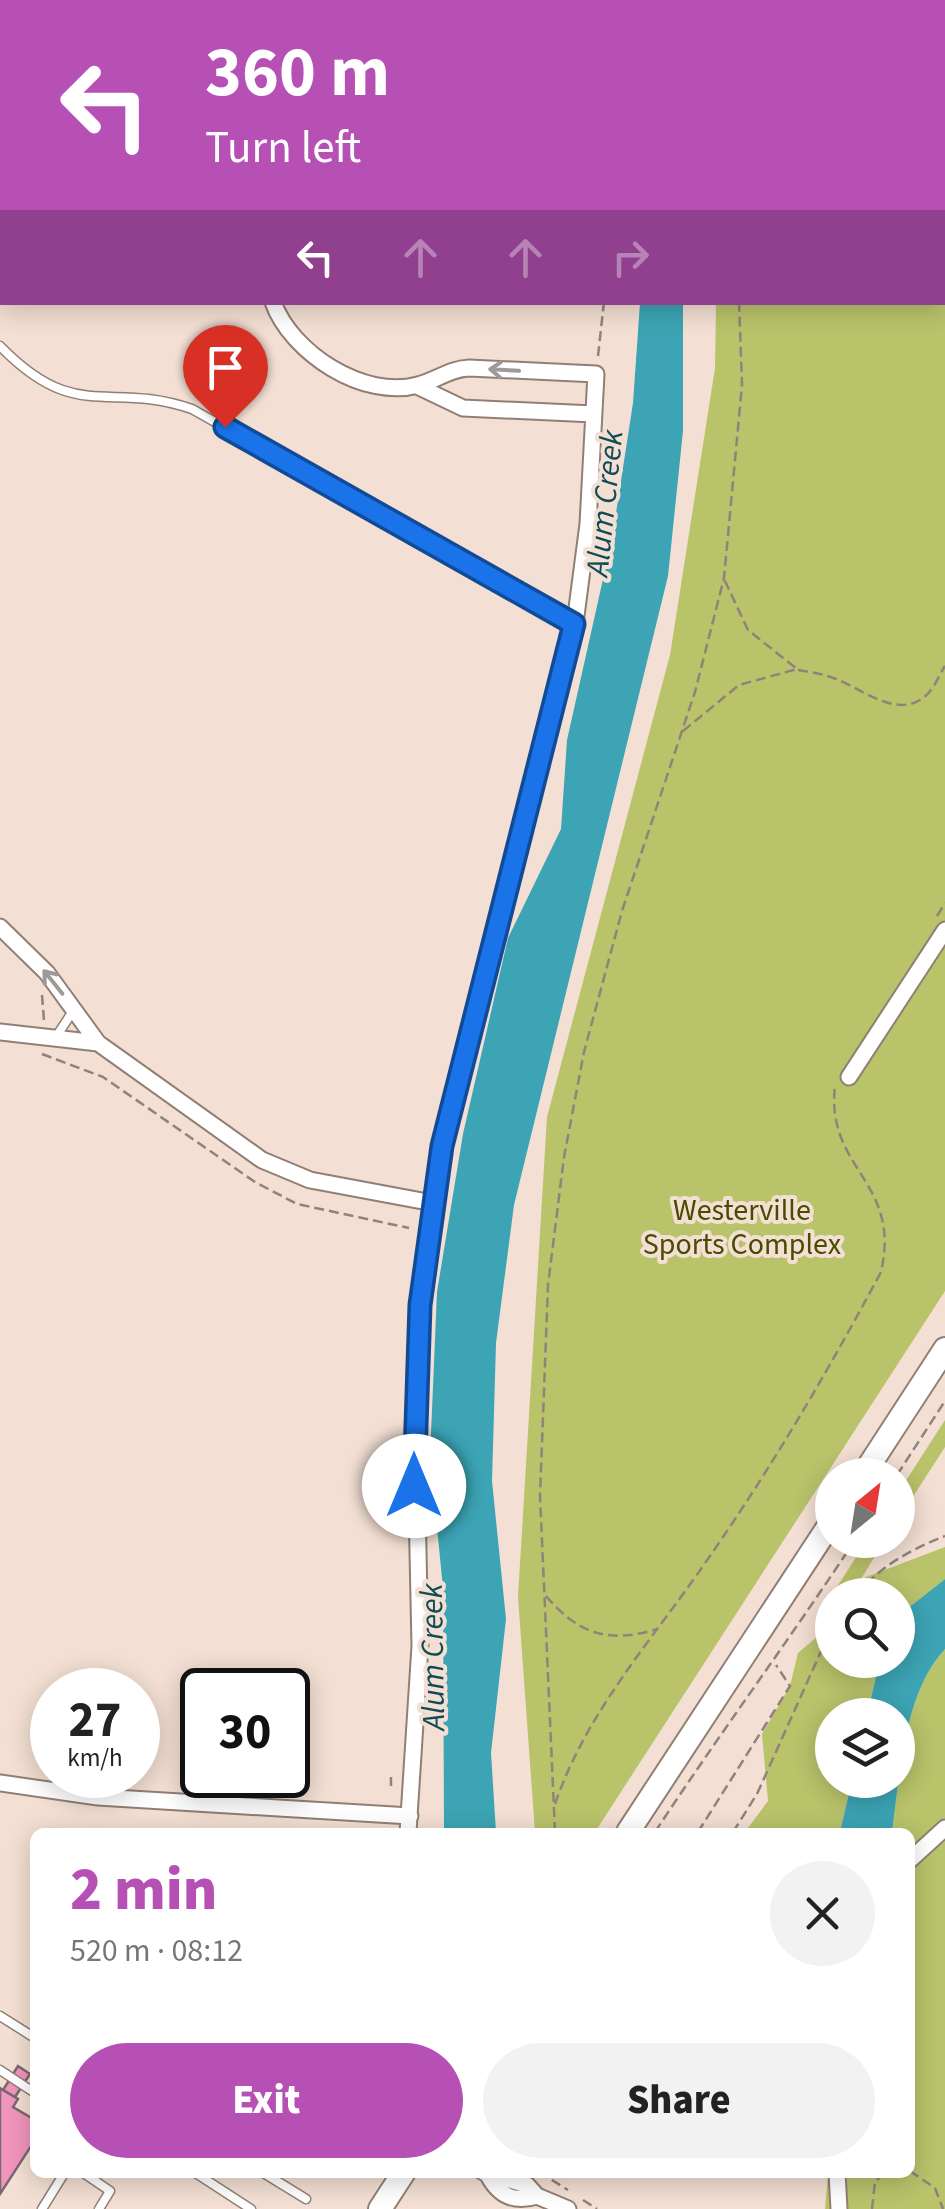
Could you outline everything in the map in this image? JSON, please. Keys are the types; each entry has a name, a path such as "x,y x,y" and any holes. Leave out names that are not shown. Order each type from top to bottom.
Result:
{"main road":[{"path":"873,1458 945,1349"},
{"path":"631,1828 718,1716 815,1550"},
{"path":"380,2209 400,2178"}],"street":[{"path":"274,305 288,333 324,366 364,381 417,386 463,408 594,414"},
{"path":"0,1783 98,1797 409,1824 420,1646 415,1410 420,1305 432,1203 442,1146 574,624 588,524 596,374 452,369 417,386"},
{"path":"0,927 47,973 98,1043 262,1160 310,1180 432,1203"},
{"path":"843,1077 945,930"},
{"path":"0,1032 98,1043"},
{"path":"915,1855 945,1828"},
{"path":"502,2178 527,2185 537,2196 568,2209"},
{"path":"837,2178 839,2209"}],"lane":[{"path":"0,346 41,382 64,394 168,401 192,409 574,624"},
{"path":"56,1037 74,1009"},
{"path":"0,2016 30,2035"},
{"path":"0,2070 30,2090"},
{"path":"42,2209 61,2178"},
{"path":"91,2178 110,2191 99,2209"},
{"path":"203,2178 251,2209"},
{"path":"272,2178 306,2199"}],"path":[{"path":"596,374 604,305"},
{"path":"555,1828 540,1411 548,1285 564,1157 584,1052 622,911 682,732 724,578 742,385 739,305"},
{"path":"724,578 748,630 797,669"},
{"path":"682,732 738,685 797,669 832,676 890,704 905,705 920,700 934,688 945,666"},
{"path":"35,985 43,997 44,1017"},
{"path":"555,1805 596,1712 768,1471 881,1272 886,1250 884,1220 875,1189 852,1163 833,1116 843,1077"},
{"path":"908,1458 945,1402"},
{"path":"871,1578 919,1546 945,1536"},
{"path":"657,1828 718,1716 775,1664 843,1558"},
{"path":"545,1595 572,1624 606,1638 628,1638 658,1629"},
{"path":"701,1828 790,1686 775,1664"},
{"path":"736,1828 758,1794 815,1665"},
{"path":"391,1777 391,1786"},
{"path":"915,2174 936,2188 943,2209"},
{"path":"872,2209 875,2182 879,2178"}],"green space":[{"name":"Westerville Sports Complex","path":"716,305 945,305 945,1291 837,1458 815,1458 815,1492 598,1828 535,1828 518,1597 547,1117 670,655 715,368"},
{"path":"945,1420 945,1447 915,1494 915,1467"},
{"path":"945,1547 945,1579 915,1603 915,1578 864,1578"},
{"path":"855,1558 874,1558 862,1578 843,1578"},
{"path":"815,1638 815,1678 876,1678 871,1698 815,1698 815,1798 848,1798 841,1828 748,1828 768,1801 762,1734 790,1686 798,1653"},
{"path":"945,1649 945,2209 825,2209 828,2178 915,2178 915,1828 892,1828 896,1798 915,1798 915,1703"}],"water":[{"path":"640,305 683,305 683,431 668,576 514,1205 496,1343 492,1481 506,1619 491,1753 496,1828 444,1828 443,1588 430,1457 437,1292 463,1134 508,938 561,829 567,740 612,539 633,403"},
{"path":"945,1579 945,1649 931,1667 915,1703 915,1698 871,1698 876,1678 915,1678 915,1603"},
{"path":"848,1798 896,1798 892,1828 841,1828"}],"building":[{"path":"18,2066 30,2074 15,2097 3,2090"},
{"path":"0,2088 18,2099 13,2107 30,2117 30,2148 0,2194"}],"route":[{"path":"225,427 574,624 442,1146 420,1305 414,1486"}],"water label":[{"name":"Alum Creek","path":"604,503"},
{"name":"Alum Creek","path":"432,1657"}]}
